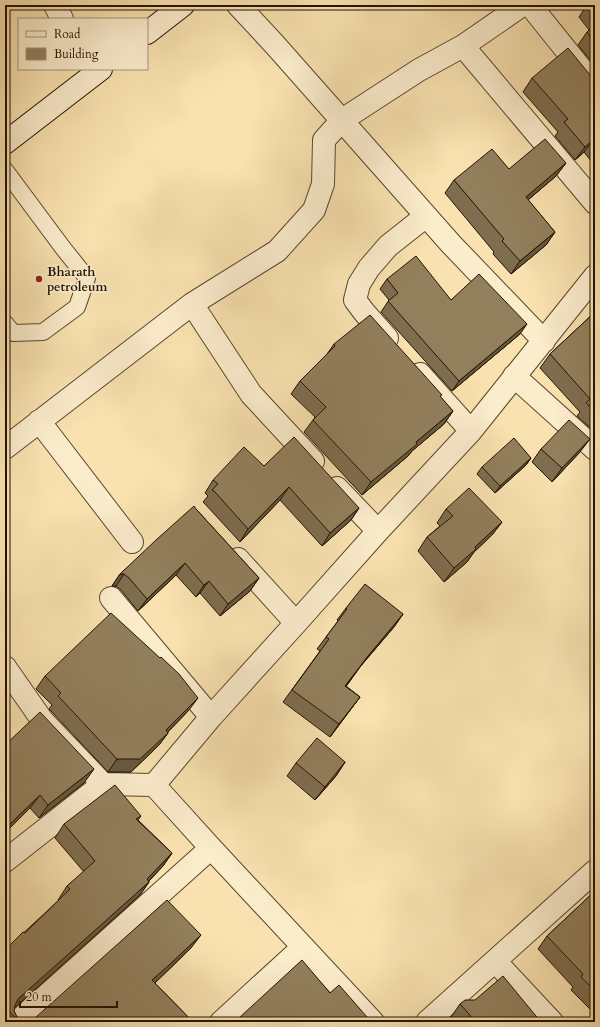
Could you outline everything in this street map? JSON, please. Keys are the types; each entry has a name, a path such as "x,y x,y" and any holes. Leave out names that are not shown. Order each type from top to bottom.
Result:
{"street":[{"path":"55,5 62,18"},
{"path":"148,32 183,5"},
{"path":"238,5 451,244 544,341"},
{"path":"5,448 192,304 277,251 314,210 323,184 324,140 342,120 419,70 463,46 518,8 520,5"},
{"path":"530,5 595,86"},
{"path":"463,46 595,204"},
{"path":"5,143 100,70"},
{"path":"426,216 388,246 369,268 359,284 355,300 402,355 471,431"},
{"path":"154,785 211,717 378,531 471,431 595,276"},
{"path":"192,304 251,394 378,531"},
{"path":"514,376 595,449"},
{"path":"39,422 132,542"},
{"path":"223,542 296,623"},
{"path":"111,598 211,717"},
{"path":"5,668 42,720 103,784"},
{"path":"5,861 103,784 154,785 373,1022"},
{"path":"17,1022 211,848"},
{"path":"427,1022 595,871"},
{"path":"221,1022 303,947"},
{"path":"495,961 552,1022"}],"lane":[{"path":"5,170 87,278 77,307 43,332 13,333 5,323"}],"building":[{"path":"588,5 595,5 595,14"},
{"path":"595,25 595,43 587,32"},
{"path":"568,48 595,81 595,141 594,139 585,147 564,122 568,119 532,78"},
{"path":"545,139 566,163 526,197 555,232 520,261 502,241 504,239 454,180 492,149 509,169"},
{"path":"416,256 451,300 479,274 527,324 459,381 388,301 398,293 387,279"},
{"path":"595,312 595,410 586,403 590,399 550,354"},
{"path":"370,315 442,395 440,396 453,411 416,442 417,444 371,482 313,420 326,407 300,381 335,346 334,344"},
{"path":"569,420 590,439 562,468 541,449"},
{"path":"294,437 359,508 330,533 289,487 248,529 212,490 218,484 213,480 244,447 264,466"},
{"path":"514,438 531,458 500,486 482,467"},
{"path":"469,488 502,522 475,547 476,549 454,568 427,537 453,516 446,509"},
{"path":"194,506 259,578 228,604 209,581 204,585 185,563 147,599 129,578 124,574 120,574"},
{"path":"365,584 403,614 345,686 360,697 339,724 292,690 329,639 326,637"},
{"path":"111,613 179,674 198,698 166,730 168,733 140,759 117,759 58,696 61,693 45,676"},
{"path":"40,712 94,769 48,805 40,795 5,829 5,745"},
{"path":"317,738 345,762 325,787 296,763"},
{"path":"115,785 141,816 136,819 172,853 147,879 149,882 18,999 14,1011 17,1017 22,1020 28,1021 35,1018 167,900 201,935 152,980 193,1022 20,1022 5,1007 5,950 23,932 25,933 70,889 67,886 95,861 64,824"},
{"path":"595,891 595,991 581,977 583,974 547,936"},
{"path":"302,960 330,993 339,985 367,1017 361,1022 228,1022 239,1018"},
{"path":"503,976 542,1022 476,1022 460,1004 465,1000 475,1000"}],"place":[{"name":"Bharath petroleum","path":"39,279"}]}
